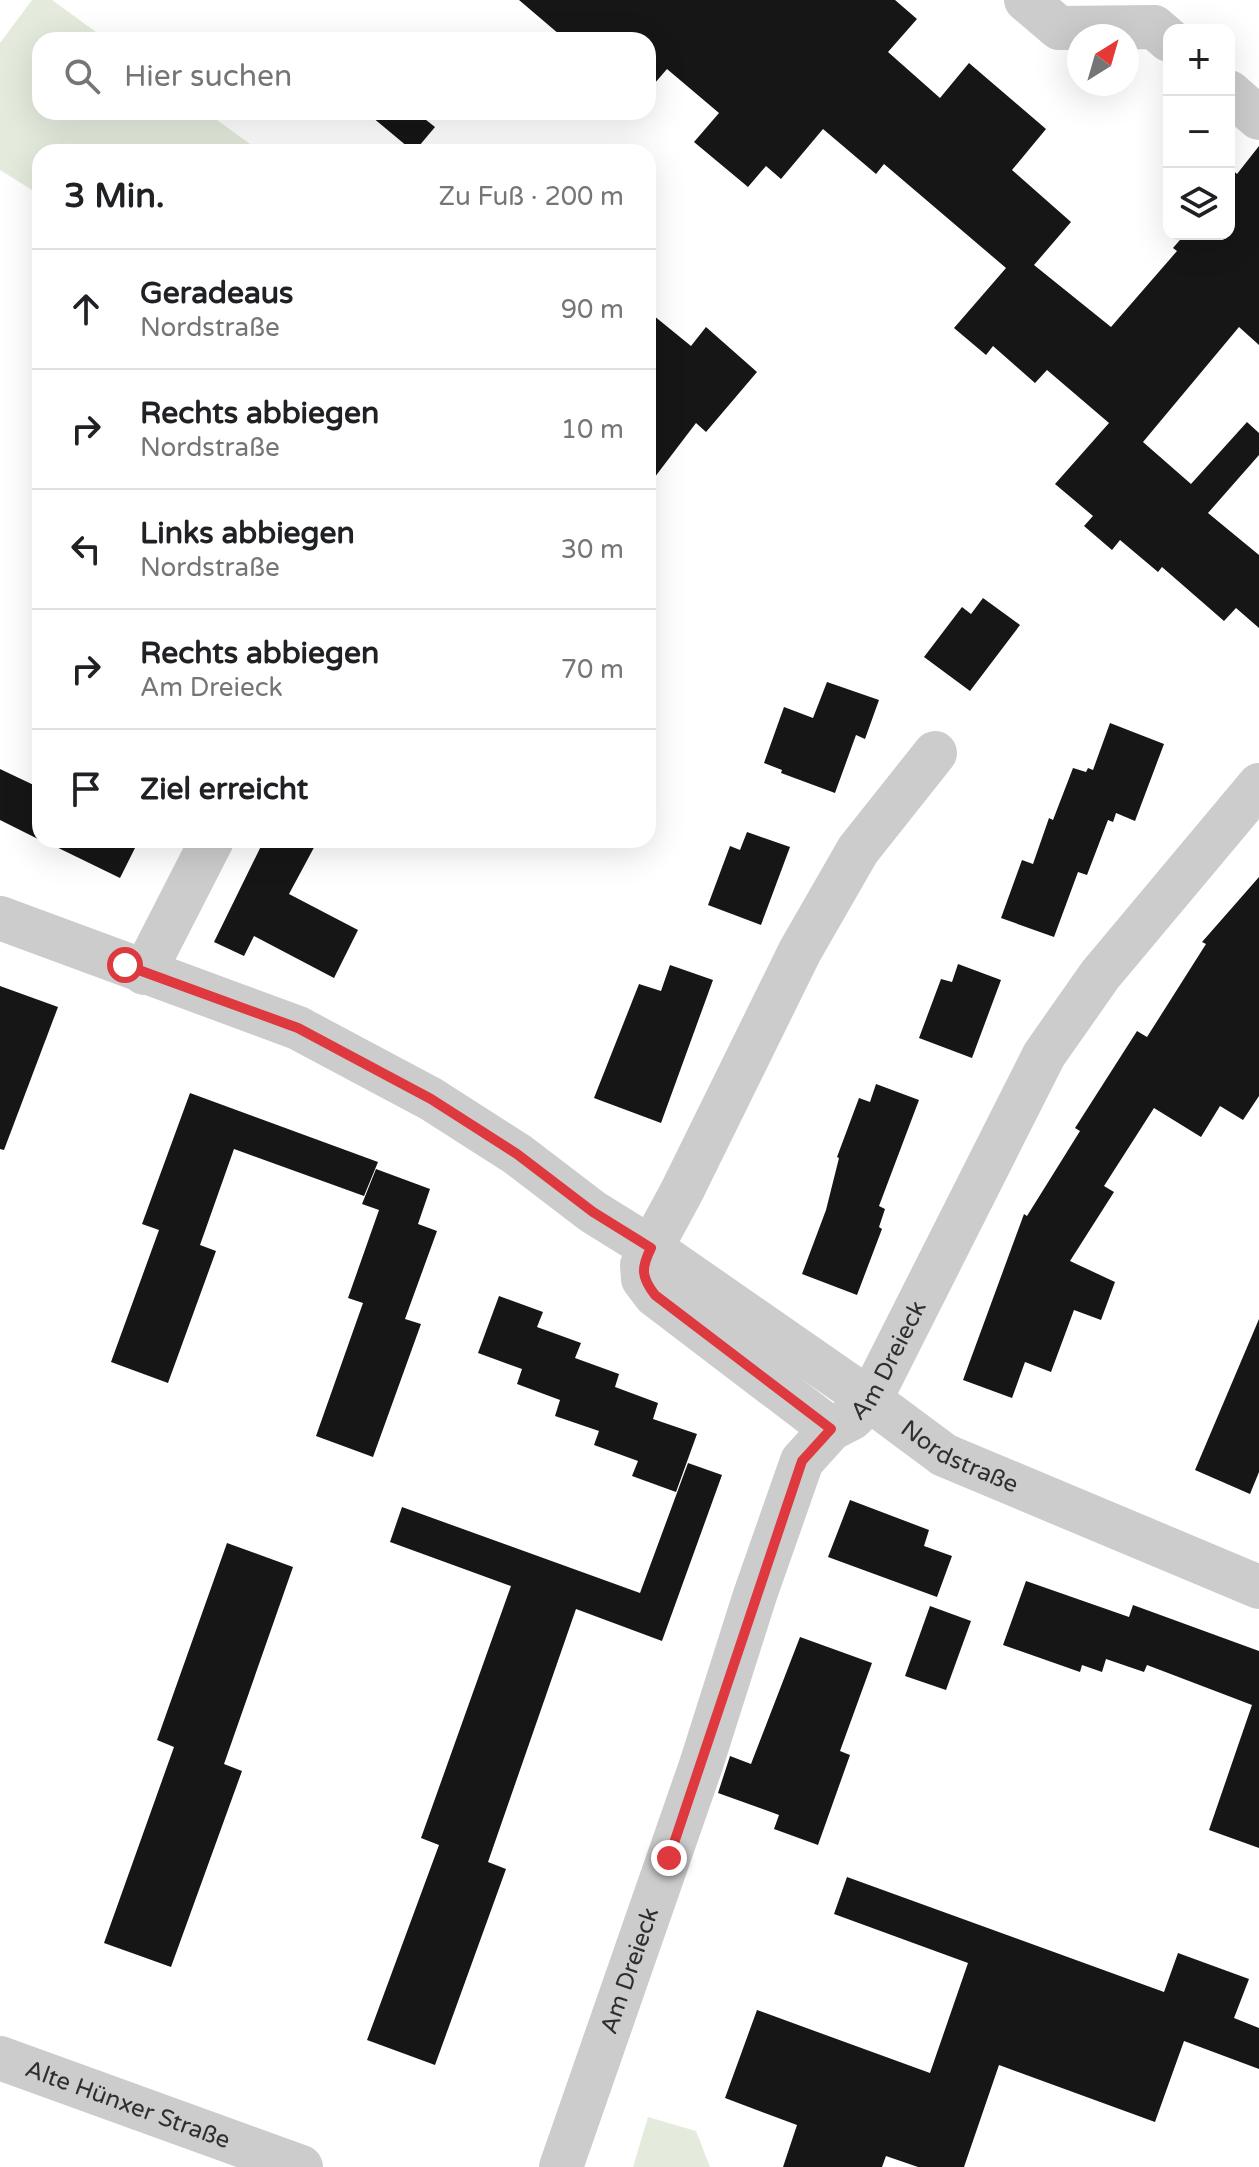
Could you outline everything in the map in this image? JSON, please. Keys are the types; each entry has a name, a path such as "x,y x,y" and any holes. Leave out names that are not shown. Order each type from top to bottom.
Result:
{"street":[{"path":"1026,0 1059,28 1162,33"},
{"path":"1234,96 1259,118"},
{"path":"831,1429 655,1295 643,1279 642,1265 807,939 858,850 935,753"},
{"name":"Am Dreieck","path":"561,2167 701,1765 802,1461 831,1429 852,1418 870,1400 1044,1055 1100,975 1259,785"},
{"path":"144,973 208,848"},
{"name":"Nordstraße","path":"0,918 298,1028 431,1099 517,1154 593,1212 651,1248 944,1455 1259,1587"},
{"name":"Alte Hünxer Straße","path":"0,2058 301,2167"}],"shaded area":[{"path":"32,0 52,0 96,32 32,32 32,120 217,120 250,144 32,144 32,190 0,170 0,43"},
{"path":"648,2117 696,2131 710,2167 633,2167"}],"building":[{"path":"519,0 895,0 917,19 888,52 940,98 969,63 1046,129 1012,170 1071,222 1034,265 1111,327 1177,251 1173,248 1180,240 1235,240 1235,172 1237,174 1259,146 1259,345 1239,327 1143,442 1191,484 1247,422 1259,433 1259,455 1208,513 1259,555 1259,628 1236,608 1224,621 1162,567 1158,572 1120,540 1112,550 1084,526 1093,516 1055,484 1109,423 1047,370 1035,383 993,346 986,355 954,328 1006,268 884,164 876,174 823,129 781,179 766,166 748,187 694,142 719,113 667,69 656,82 656,32 557,32"},
{"path":"376,120 426,120 435,127 421,144 404,144"},
{"path":"656,318 691,346 706,327 757,372 706,432 696,423 656,476"},
{"path":"983,598 1020,625 970,691 924,657 962,607 971,614"},
{"path":"827,682 879,700 865,739 856,735 835,793 781,773 782,770 764,763 784,707 813,718"},
{"path":"1110,723 1164,744 1135,821 1116,813 1113,822 1108,820 1087,875 1078,872 1054,937 1001,918 1022,860 1033,864 1049,818 1053,820 1073,768 1086,772 1088,768 1093,770"},
{"path":"0,769 32,784 32,836 0,820"},
{"path":"747,832 790,847 761,925 708,905 730,846 740,850"},
{"path":"58,848 135,848 120,878"},
{"path":"260,848 314,848 289,894 358,930 334,978 254,936 244,956 214,942"},
{"path":"1259,877 1259,1096 1243,1120 1220,1106 1201,1137 1154,1108 1104,1186 1114,1192 1070,1261 1115,1282 1101,1320 1074,1310 1051,1372 1025,1362 1012,1398 963,1380 1024,1214 1027,1216 1080,1131 1075,1128 1137,1031 1147,1037 1206,944 1202,942"},
{"path":"958,964 1001,980 972,1058 919,1038 941,979 952,982"},
{"path":"670,965 713,980 661,1123 594,1098 639,984 661,991"},
{"path":"0,986 58,1007 4,1150 0,1149"},
{"path":"876,1084 919,1100 879,1206 885,1209 879,1227 882,1229 857,1295 802,1274 826,1210 837,1157 859,1098 870,1102"},
{"path":"190,1093 378,1162 364,1196 234,1149 200,1245 216,1251 168,1383 111,1362 159,1230 142,1224"},
{"path":"376,1169 430,1189 418,1224 437,1231 405,1319 421,1324 373,1457 316,1436 363,1303 348,1298 379,1210 362,1204"},
{"path":"499,1296 543,1312 537,1327 581,1343 575,1358 619,1374 615,1387 658,1403 653,1419 697,1434 676,1492 632,1476 638,1461 594,1445 599,1431 555,1416 560,1400 517,1384 522,1369 478,1353"},
{"path":"1259,1319 1259,1472 1250,1494 1195,1470"},
{"path":"688,1463 722,1475 662,1641 576,1609 488,1862 506,1869 435,2065 367,2040 439,1845 421,1838 511,1586 390,1542 402,1507 640,1593"},
{"path":"850,1500 929,1530 924,1546 952,1556 937,1597 828,1557"},
{"path":"227,1543 293,1567 224,1764 242,1771 171,1967 104,1943 174,1747 157,1740"},
{"path":"1026,1581 1129,1617 1133,1605 1259,1651 1259,1848 1209,1830 1252,1705 1147,1665 1144,1672 1106,1659 1102,1672 1082,1665 1080,1672 1003,1645"},
{"path":"930,1606 971,1621 946,1690 905,1676"},
{"path":"800,1637 872,1663 840,1751 850,1755 818,1845 774,1829 779,1815 718,1793 730,1756 751,1764"},
{"path":"847,1877 1164,1992 1178,1953 1249,1979 1234,2018 1259,2028 1259,2069 1184,2041 1155,2122 999,2065 964,2167 918,2167 886,2156 882,2167 783,2167 797,2125 725,2098 757,2010 930,2073 968,1963 834,1914"}],"route":[{"path":"125,965 298,1028 431,1099 517,1154 593,1212 651,1248 642,1265 643,1279 655,1295 831,1429 802,1461 669,1858"}]}
